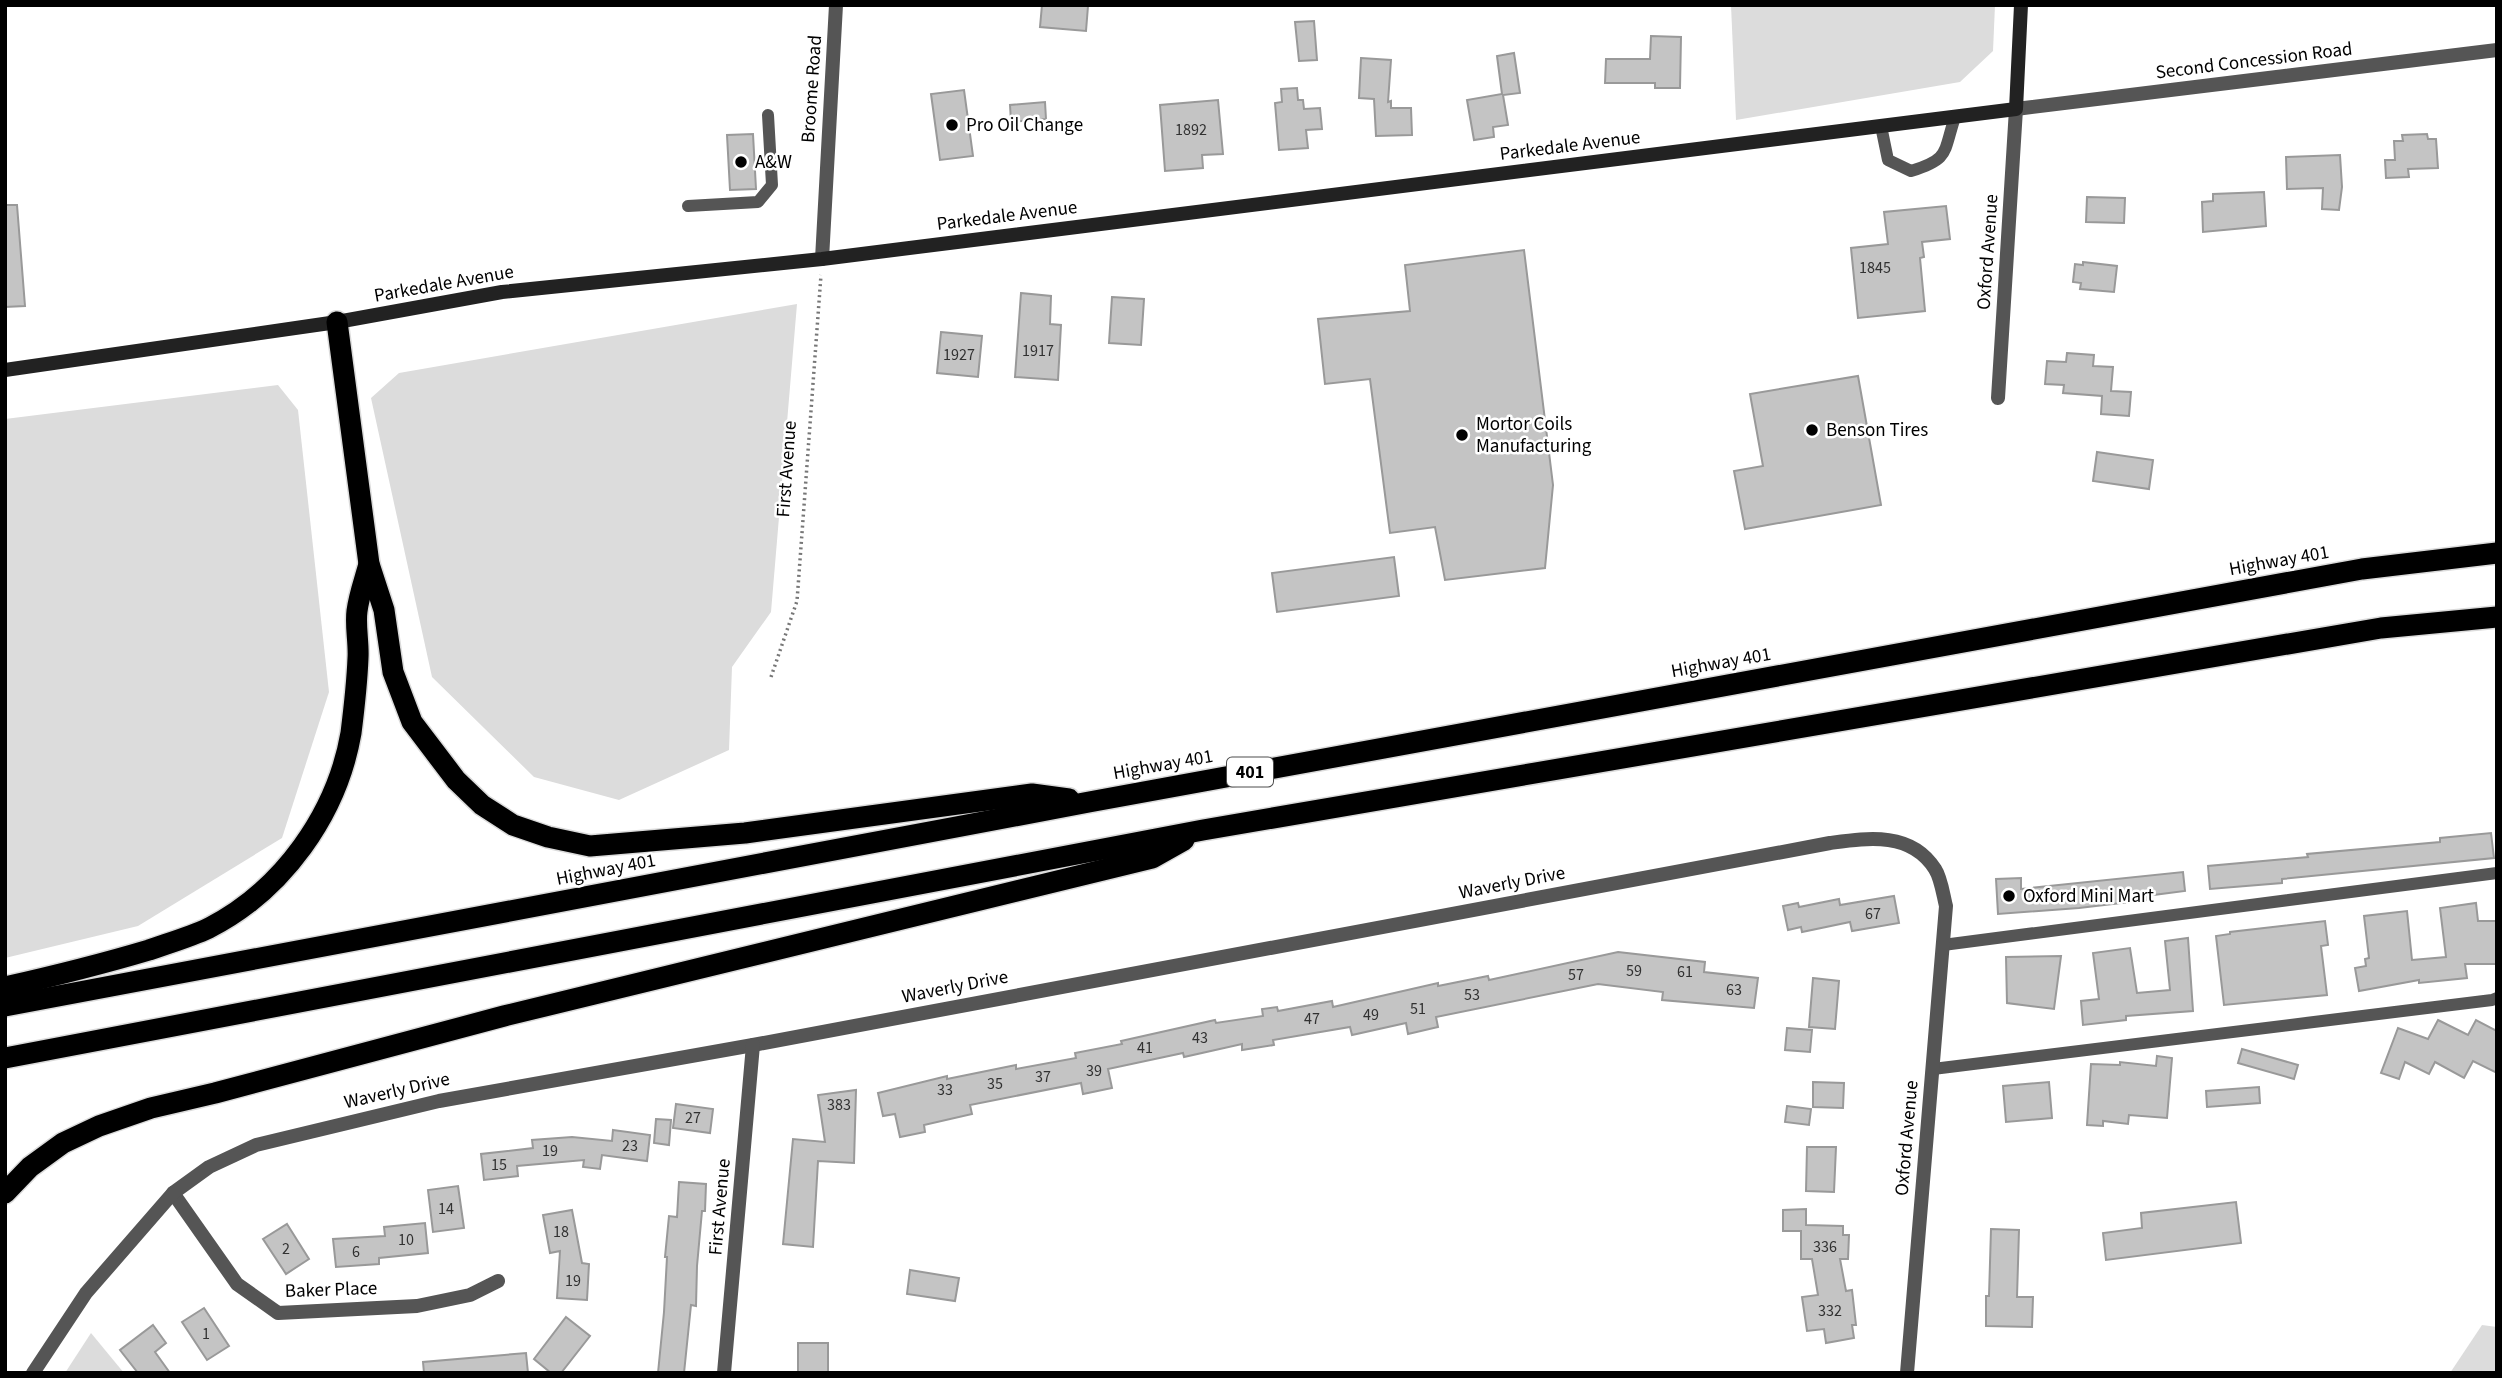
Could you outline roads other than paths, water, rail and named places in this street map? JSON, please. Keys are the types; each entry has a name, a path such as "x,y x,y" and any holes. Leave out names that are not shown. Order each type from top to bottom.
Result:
{"highway":[{"path":"337,322 369,564 384,611 393,672 412,722 456,780 482,805 513,825 548,837 590,846 745,833 1032,794 1089,802"},
{"name":"Highway 401","path":"5,1006 1089,802 2362,569 2497,553"},
{"path":"5,987 110,962 188,937 236,912 278,878 309,840 329,801 344,762 351,733 358,658 357,611 369,564"},
{"path":"5,1058 1203,830 2381,628 2497,617"},
{"path":"5,1193 30,1167 63,1143 99,1126 151,1108 504,1016 1152,858 1203,830"}],"main road":[{"path":"2016,109 2021,5"},
{"name":"Parkedale Avenue","path":"5,370 337,322 502,292 822,259 2016,109"}],"street":[{"name":"Broome Road","path":"822,259 836,5"},
{"name":"Second Concession Road","path":"2016,109 2497,50"},
{"name":"Oxford Avenue","path":"1998,398 2016,109"},
{"name":"Waverly Drive","path":"33,1373 86,1293 173,1193 209,1167 256,1145 313,1130 439,1101 753,1045 1830,843 1873,838 1911,846 1935,869 1946,906"},
{"name":"Oxford Avenue","path":"1907,1373 1946,906"},
{"name":"First Avenue","path":"724,1373 753,1045"},
{"name":"Baker Place","path":"173,1193 237,1284 278,1313 417,1306 470,1296 498,1280"}],"lane":[{"path":"688,206 758,202 772,186 768,115"},
{"path":"1881,126 1888,159 1911,171 1933,164 1942,157 1955,117"},
{"path":"1943,944 2497,873"},
{"path":"1933,1069 2497,998"}],"place":[{"name":"Pro Oil Change","path":"952,125"},
{"name":"A&W","path":"741,162"},
{"name":"Benson Tires","path":"1812,430"},
{"name":"Mortor Coils Manufacturing","path":"1462,435"},
{"name":"Oxford Mini Mart","path":"2009,896"}]}
